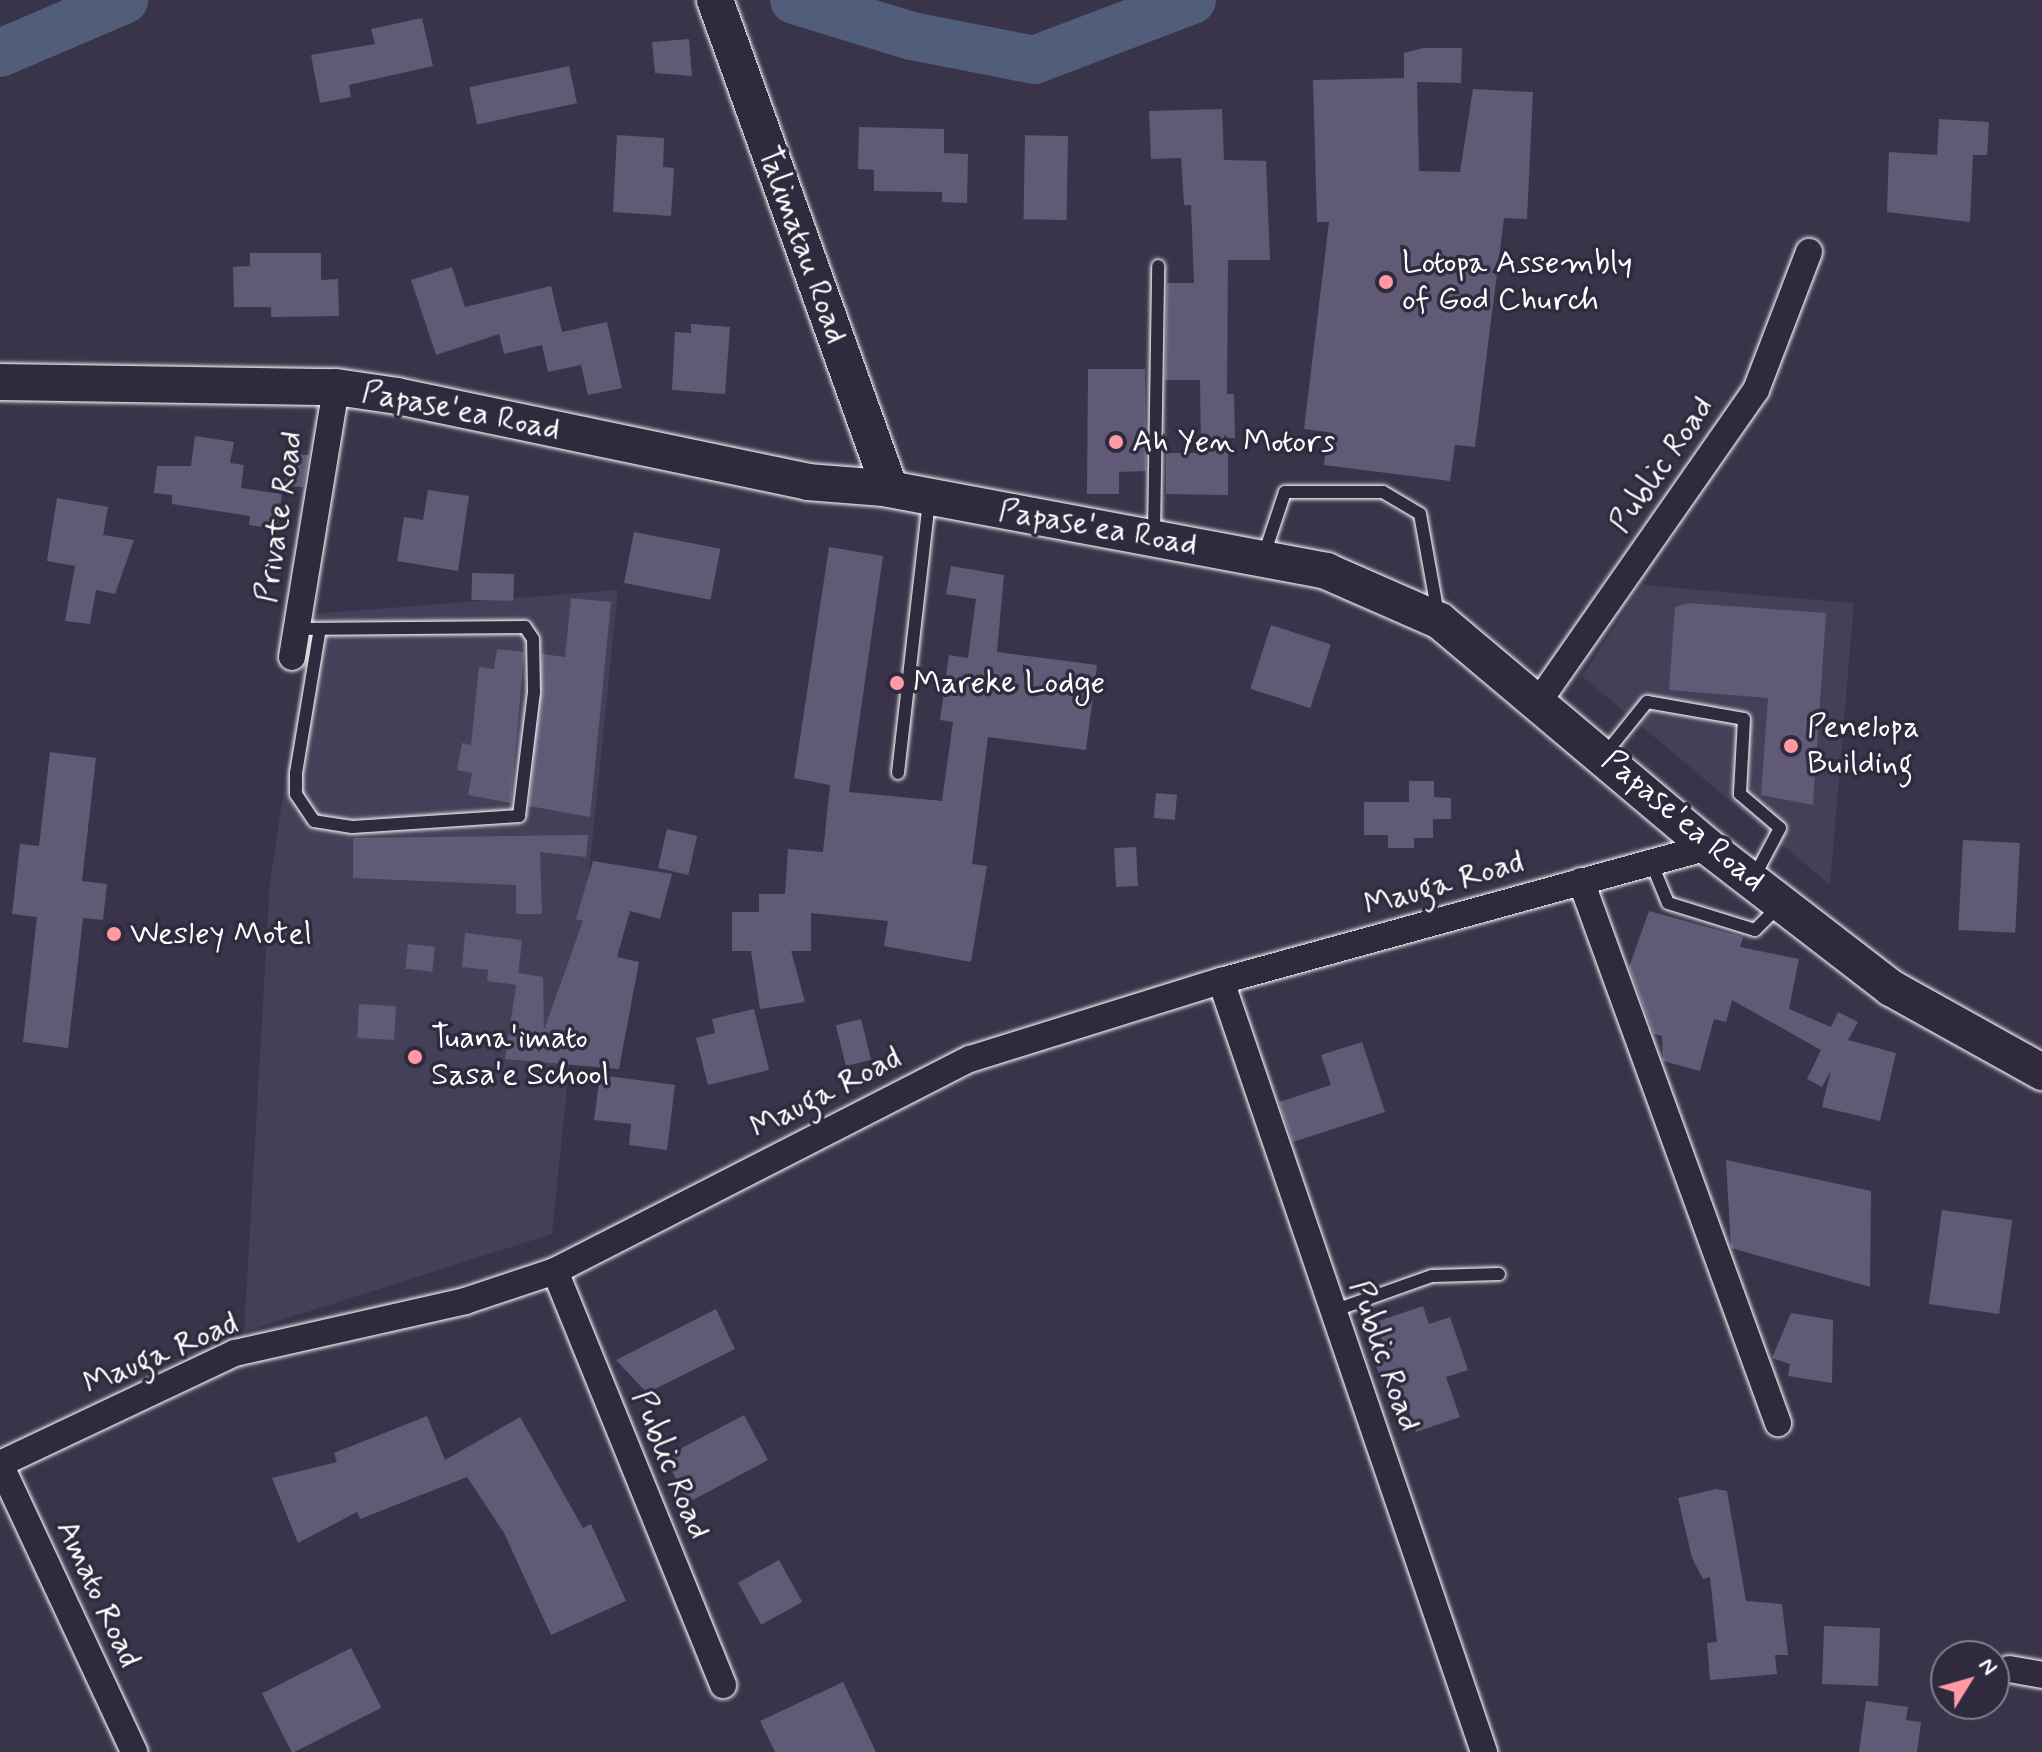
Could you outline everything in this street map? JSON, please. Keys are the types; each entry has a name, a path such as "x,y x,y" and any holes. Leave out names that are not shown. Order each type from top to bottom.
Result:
{"main road":[{"name":"Talimatau Road","path":"715,0 890,489"},
{"name":"Papase'ea Road","path":"0,382 336,387 807,482 890,489 1263,558 1392,595 1440,621 1605,754 1708,847 1891,988 2042,1072"}],"street":[{"name":"Public Road","path":"1539,701 1756,390 1809,252"},
{"name":"Private Road","path":"292,657 308,631 336,387"},
{"name":"Mauga Road","path":"0,1464 235,1353 465,1301 555,1271 970,1059 1221,981 1708,847"},
{"path":"1581,881 1778,1423"},
{"name":"Public Road","path":"1221,981 1484,1752"},
{"name":"Public Road","path":"555,1271 723,1685"},
{"name":"Amato Road","path":"0,1464 134,1752"},
{"path":"2010,1669 2042,1675"}],"lane":[{"path":"1154,538 1158,266"},
{"path":"1263,558 1285,492 1383,492 1420,514 1440,621"},
{"path":"898,773 930,497"},
{"path":"525,627 533,639 534,692 519,816 352,827 314,821 296,794 308,631 525,627"},
{"path":"1605,754 1647,702 1744,719 1740,794 1780,828 1752,881"},
{"path":"1651,862 1668,903 1755,930 1781,903"},
{"path":"1333,1311 1432,1276 1465,1269 1499,1274"}],"shaded area":[{"path":"1642,585 1854,603 1830,885 1582,676"},
{"name":"Tuana'imato Sasa'e School","path":"618,590 552,1234 244,1332 270,881 311,614"}],"building":[{"path":"422,18 433,66 349,85 351,97 320,103 311,55 375,44 371,29"},
{"path":"689,39 692,76 655,73 652,42"},
{"path":"1423,48 1462,48 1461,83 1417,82 1419,171 1460,172 1473,89 1533,92 1527,219 1504,218 1475,447 1455,445 1450,481 1324,465 1328,432 1304,429 1329,222 1317,222 1313,80 1404,78 1404,53"},
{"path":"569,66 577,103 477,124 469,87"},
{"path":"1222,109 1224,160 1266,161 1270,260 1228,260 1227,394 1234,394 1235,438 1228,438 1228,495 1166,494 1166,453 1201,453 1200,380 1165,380 1167,283 1194,283 1191,205 1184,205 1181,158 1151,159 1149,111"},
{"path":"1939,119 1989,122 1987,155 1973,155 1970,222 1887,212 1889,152 1937,155"},
{"path":"859,127 944,129 944,153 968,154 967,203 942,202 942,192 874,191 874,170 858,169"},
{"path":"617,135 664,138 663,167 674,168 671,216 613,212"},
{"path":"1025,135 1068,136 1067,220 1024,219"},
{"path":"250,253 321,253 321,280 338,279 339,316 271,317 271,307 234,307 233,267 250,266"},
{"path":"452,267 465,307 551,286 562,332 607,322 622,388 588,395 581,365 548,372 542,345 504,354 499,334 436,355 411,280"},
{"path":"691,324 730,327 725,394 672,390 675,332 691,333"},
{"name":"Ah Yen Motors","path":"1088,369 1145,369 1146,471 1119,472 1119,494 1087,494"},
{"path":"195,436 234,442 230,463 244,465 241,488 282,494 277,529 249,525 250,516 172,504 172,495 154,493 157,466 191,466"},
{"path":"287,454 309,455 303,487 285,486"},
{"path":"428,490 469,496 458,571 397,561 404,517 423,520"},
{"path":"57,498 108,507 103,535 134,540 115,594 96,590 90,624 65,621 75,566 47,561"},
{"path":"634,532 720,549 710,600 624,583"},
{"path":"829,547 883,556 849,792 942,801 953,722 940,720 949,655 968,658 976,599 946,594 951,566 1004,575 997,652 1097,665 1086,750 988,737 972,864 987,866 971,962 884,946 888,921 811,913 811,951 791,951 805,1002 760,1009 751,951 732,951 732,912 759,912 759,894 785,894 788,849 823,852 830,785 794,778"},
{"path":"472,573 514,574 514,601 472,600"},
{"path":"571,598 611,602 590,817 529,806 542,654 565,657"},
{"name":"Penelopa Building","path":"1689,603 1826,613 1813,805 1761,795 1768,698 1669,690 1675,607"},
{"path":"1271,625 1331,644 1310,708 1250,689"},
{"path":"497,649 524,652 511,803 468,795 472,773 457,770 462,743 471,745 479,667 494,669"},
{"path":"50,752 96,758 82,881 107,884 103,920 83,918 68,1048 23,1042 37,917 12,914 20,844 39,846"},
{"path":"1409,781 1434,781 1434,797 1451,798 1451,819 1433,819 1433,838 1414,838 1414,848 1388,848 1388,835 1364,835 1364,802 1409,802"},
{"path":"1156,793 1177,795 1175,820 1154,818"},
{"path":"667,829 697,836 688,875 658,868"},
{"path":"588,835 586,857 540,852 542,914 516,914 516,885 353,878 353,838"},
{"path":"1963,840 2020,843 2015,933 1958,930"},
{"path":"1136,847 1138,886 1116,887 1114,848"},
{"path":"593,861 672,874 660,919 630,911 617,957 639,962 619,1069 505,1059 518,973 543,977 544,1030 583,921 576,919"},
{"path":"1649,911 1743,937 1740,947 1799,959 1789,1009 1831,1027 1838,1012 1858,1022 1848,1040 1896,1053 1880,1121 1822,1107 1831,1070 1822,1087 1807,1079 1821,1050 1732,1000 1726,1022 1714,1019 1700,1071 1663,1061 1662,1036 1654,1034 1629,967"},
{"path":"465,933 522,940 517,985 487,981 488,970 462,967"},
{"path":"408,944 435,947 432,972 405,969"},
{"path":"359,1004 396,1006 394,1040 357,1038"},
{"path":"754,1009 769,1070 708,1085 696,1038 715,1033 712,1019"},
{"path":"861,1019 871,1060 846,1066 836,1025"},
{"path":"1362,1042 1385,1112 1293,1142 1279,1102 1331,1085 1321,1055"},
{"path":"600,1075 675,1085 667,1150 629,1145 631,1124 594,1120"},
{"path":"1726,1160 1871,1191 1870,1287 1731,1248"},
{"path":"1942,1210 2012,1220 1999,1314 1929,1304"},
{"path":"1423,1306 1429,1324 1450,1317 1468,1370 1446,1377 1460,1417 1416,1432 1394,1369 1379,1374 1370,1347 1383,1343 1376,1322"},
{"path":"716,1309 735,1349 647,1393 616,1360"},
{"path":"1791,1313 1833,1320 1832,1383 1788,1376 1790,1364 1772,1358"},
{"path":"744,1415 768,1460 688,1502 665,1457"},
{"path":"427,1416 445,1460 520,1417 583,1528 591,1524 626,1601 551,1635 504,1533 467,1477 360,1519 357,1512 298,1543 272,1478 337,1462 334,1453"},
{"path":"1716,1489 1727,1491 1746,1601 1782,1604 1788,1655 1775,1655 1777,1674 1710,1680 1707,1643 1717,1642 1710,1577 1703,1579 1692,1558 1678,1498"},
{"path":"779,1560 802,1602 761,1625 738,1583"},
{"path":"1824,1626 1880,1628 1878,1686 1822,1684"},
{"path":"351,1648 381,1708 292,1752 262,1693"},
{"path":"843,1682 876,1752 775,1752 760,1721"},
{"path":"1866,1701 1908,1707 1906,1720 1921,1722 1917,1752 1859,1752"}],"waterway":[{"path":"0,53 124,0"},
{"path":"794,0 912,36 1034,60 1192,0"}],"place":[{"name":"Lotopa Assembly of God Church","path":"1386,282"},
{"name":"Ah Yen Motors","path":"1116,442"},
{"name":"Mareke Lodge","path":"897,683"},
{"name":"Penelopa Building","path":"1791,746"},
{"name":"Wesley Motel","path":"114,934"},
{"name":"Tuana'imato Sasa'e School","path":"415,1057"}]}
